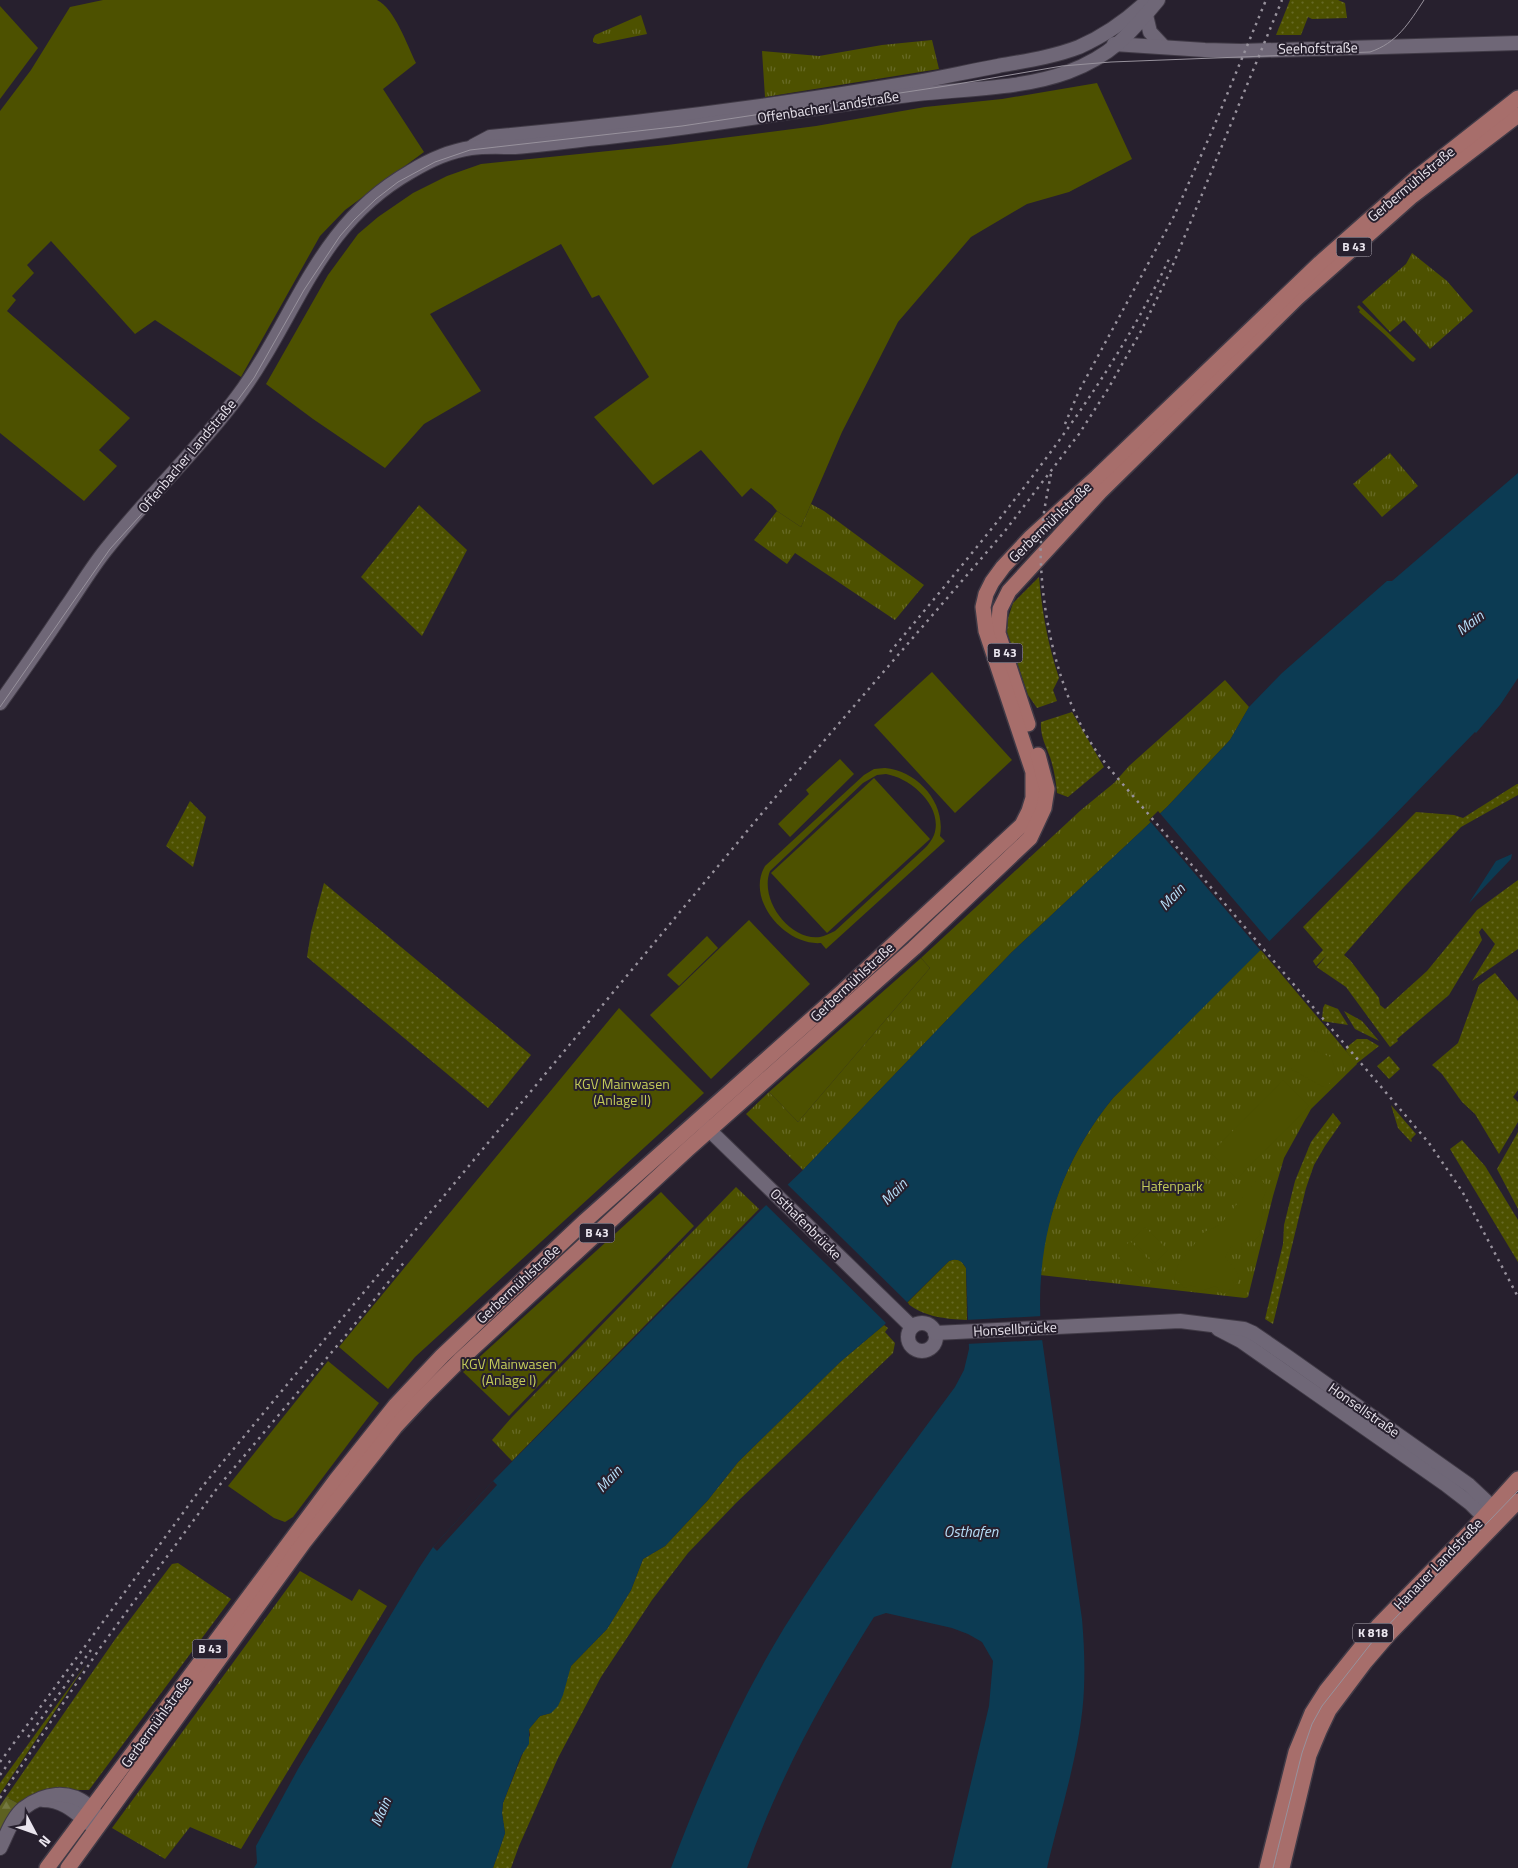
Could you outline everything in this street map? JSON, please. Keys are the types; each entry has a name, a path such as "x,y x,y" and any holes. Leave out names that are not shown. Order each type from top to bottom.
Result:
{"main road":[{"name":"Offenbacher Landstraße","path":"0,703 108,546 204,440 240,394 319,261 347,223 375,197 410,172 434,160 470,148 490,136 620,124 874,90 1050,56 1103,35 1124,21 1148,0"},
{"name":"Offenbacher Landstraße","path":"470,148 516,146 685,129 901,96 971,90 1050,77 1068,72 1099,58 1118,44 1158,0"},
{"path":"1146,15 1150,32 1163,46"},
{"name":"Seehofstraße","path":"1088,42 1205,50 1518,43"},
{"path":"949,76 946,83 950,91"},
{"name":"Gerbermühlstraße","path":"47,1868 299,1539 422,1397 842,991 1022,825 1029,812 1033,798 1033,772 996,664 984,618 986,594 1003,567 1030,538 1097,477 1320,263 1415,179 1518,98"},
{"name":"Gerbermühlstraße","path":"705,1125 914,948 1030,838 1035,830 1044,808 1047,789 1040,760 998,632 1000,609 1009,591 1100,492 1297,298 1412,196 1518,115"},
{"path":"1003,567 999,582 1000,587 1003,591 1009,591"},
{"name":"Osthafenbrücke","path":"705,1125 912,1327"},
{"name":"Honsellstraße","path":"1074,1326 1180,1321 1235,1327 1253,1333 1469,1484 1493,1516"},
{"path":"923,1323 931,1327 935,1333 936,1338 933,1346 926,1350 918,1351 911,1346 908,1339 912,1327 923,1323"},
{"name":"Honsellbrücke","path":"935,1333 1074,1326"},
{"name":"Hanauer Landstraße","path":"1282,1868 1318,1722 1375,1650 1493,1516 1518,1479"},
{"name":"Hanauer Landstraße","path":"1493,1516 1518,1501"},
{"name":"Gerbermühlstraße","path":"68,1868 299,1539"},
{"path":"1268,1868 1302,1734 1318,1722"},
{"path":"1279,1823 1297,1808 1288,1785"},
{"path":"0,1848 17,1815 22,1809 38,1800 60,1802 88,1814 96,1829"}],"green space":[{"path":"103,0 377,0 395,19 416,63 383,89 424,152 345,210 320,236 241,377 155,320 135,334 51,241 27,265 34,273 12,296 16,300 7,311 130,418 99,450 117,466 84,501 0,433 0,111 31,70 70,7"},
{"path":"1290,0 1338,0 1345,3 1347,18 1312,19 1308,17 1301,35 1276,35"},
{"path":"0,6 38,48 0,99"},
{"path":"641,15 647,34 598,44 593,42 595,35"},
{"path":"932,40 939,69 765,97 762,51 819,56 882,45"},
{"path":"1097,83 1132,159 1069,192 1027,204 971,237 898,322 842,432 801,527 777,511 751,488 742,497 701,450 653,485 594,417 649,377 599,295 592,298 561,244 430,314 481,391 424,424 385,468 266,384 328,275 358,234 378,217 413,193 447,176 481,164 667,145 816,126 925,107 1002,99"},
{"path":"1412,253 1447,281 1473,311 1430,349 1404,320 1390,332 1362,302 1406,264"},
{"path":"1359,305 1416,359 1413,362 1359,312 1360,310 1357,307"},
{"path":"1390,453 1418,486 1382,517 1353,484"},
{"path":"811,504 824,511 924,585 895,620 795,553 787,564 754,540 777,511 801,527"},
{"path":"419,505 467,550 422,636 361,577"},
{"path":"1039,577 1046,628 1059,678 1053,690 1057,701 1037,708 1028,695 1007,632 1008,618 1013,603"},
{"path":"932,672 1012,760 955,813 874,725"},
{"path":"1225,680 1249,707 1230,740 1167,807 1012,952 803,1170 746,1114 769,1092 798,1122 930,968 921,958"},
{"path":"1072,712 1104,767 1068,797 1057,793 1053,766 1042,735 1041,722"},
{"path":"840,759 854,774 790,837 778,824 809,794 806,790"},
{"path":"874,769 897,770 908,775 927,790 934,800 938,811 941,823 940,836 945,841 826,949 821,943 808,942 795,937 772,918 760,893 760,879 765,866 864,775","holes":["886,774 896,777 915,788 930,804 936,825 931,841 835,931 820,937 798,932 779,916 773,905 769,894 768,882 770,871 863,783 877,775"]},
{"path":"874,778 930,839 827,933 771,873"},
{"path":"1517,784 1518,795 1461,827 1404,887 1344,955 1379,998 1380,1005 1385,1009 1427,971 1477,910 1518,880 1518,949 1472,981 1495,944 1482,928 1479,932 1482,940 1449,995 1390,1047 1346,987 1317,967 1327,955 1316,966 1313,961 1323,950 1303,927 1416,812 1454,815 1463,818"},
{"path":"190,801 206,817 193,867 166,846"},
{"path":"324,883 531,1055 488,1108 307,957 311,932"},
{"path":"749,920 810,984 711,1079 650,1015"},
{"path":"707,936 718,948 679,986 667,975"},
{"name":"Hafenpark","path":"1260,949 1357,1064 1311,1109 1284,1158 1248,1297 1040,1275 1048,1227 1063,1181 1073,1159 1098,1118 1113,1098"},
{"path":"921,958 930,968 798,1122 769,1092"},
{"path":"1495,973 1518,1001 1518,1090 1513,1097 1518,1102 1518,1122 1499,1154 1475,1114 1462,1102 1442,1074 1432,1065 1458,1043 1479,985"},
{"path":"1325,1004 1338,1009 1348,1025 1322,1021"},
{"name":"KGV Mainwasen (Anlage II)","path":"619,1008 704,1093 415,1357 388,1389 339,1347"},
{"path":"1344,1011 1362,1021 1379,1041 1355,1029"},
{"path":"1357,1039 1367,1039 1379,1046 1356,1064 1346,1051 1347,1047"},
{"path":"1309,1049 1331,1057 1337,1075 1325,1088 1291,1069"},
{"path":"1389,1056 1400,1069 1389,1079 1377,1066"},
{"path":"1283,1080 1309,1106 1237,1179 1211,1153"},
{"path":"1391,1105 1416,1134 1411,1139 1411,1142 1398,1128"},
{"path":"1333,1113 1341,1123 1314,1165 1306,1188 1273,1324 1265,1319 1283,1244 1284,1225 1295,1181 1311,1142"},
{"path":"1518,1132 1518,1209 1497,1169"},
{"path":"1462,1140 1485,1166 1518,1220 1518,1262 1450,1149"},
{"path":"1260,1176 1267,1189 1262,1201 1263,1208 1259,1236 1255,1240 1241,1244 1242,1250 1236,1254 1232,1245 1225,1257 1238,1275 1237,1283 1224,1294 1216,1286 1201,1291 1189,1285 1185,1288 1182,1286 1174,1279 1178,1265 1204,1232 1220,1225"},
{"path":"736,1187 759,1209 512,1461 492,1440 512,1417"},
{"name":"KGV Mainwasen (Anlage I)","path":"661,1192 694,1226 509,1416 463,1372"},
{"path":"1145,1227 1168,1250 1155,1263 1132,1240"},
{"path":"1130,1241 1153,1264 1140,1278 1117,1255"},
{"path":"955,1259 961,1261 966,1268 967,1320 943,1318 928,1314 907,1303 949,1261"},
{"path":"884,1325 888,1328 885,1332 895,1343 893,1353 736,1503 688,1553 652,1600 601,1677 558,1758 511,1868 493,1868 505,1833 502,1813 503,1803 530,1735 529,1729 540,1716 551,1713 571,1666 607,1629 631,1590 643,1559 665,1546 708,1500 738,1462 840,1362"},
{"path":"328,1361 379,1403 293,1517 285,1522 274,1518 228,1486"},
{"path":"178,1563 231,1599 89,1790 60,1789 45,1791 28,1797 19,1804 6,1797 116,1638 172,1564"},
{"path":"300,1571 352,1601 359,1589 387,1606 241,1849 190,1827 165,1859 112,1828"},
{"path":"87,1663 0,1794 0,1783"},
{"path":"6,1797 19,1804 0,1834 0,1806"}],"water":[{"path":"1518,473 1518,678 1500,705 1476,733 1113,1098 1077,1151 1064,1179 1054,1208 1046,1237 1042,1268 1041,1332 1082,1619 1084,1688 1075,1756 1047,1868 951,1868 989,1706 993,1661 982,1642 968,1634 952,1628 886,1613 874,1617 803,1739 773,1802 747,1868 671,1868 695,1806 736,1715 784,1628 846,1536 955,1387 964,1370 969,1349 966,1268 961,1262 955,1260 949,1261 884,1325 840,1362 738,1462 708,1500 665,1546 643,1559 631,1590 607,1629 571,1666 558,1706 551,1713 540,1716 529,1729 529,1744 521,1756 503,1803 502,1813 505,1833 493,1868 254,1868 257,1863 256,1846 298,1769 433,1547 493,1481 761,1210 803,1170 1012,952 1167,807 1230,740 1249,707 1282,673 1387,581 1392,581"},
{"path":"1512,854 1511,859 1469,903 1496,861"}],"pier":[{"path":"1158,811 1270,942 1261,951 1149,820"},
{"path":"786,1183 909,1304 888,1325 764,1203"},
{"path":"1043,1316 1045,1340 966,1344 965,1320"},
{"path":"493,1481 497,1485 437,1551 433,1547"}],"tram line":[{"path":"0,707 110,549 207,442 254,378 304,290 340,236 376,199 398,182 435,162 470,150 682,126 946,86 1062,66 1111,62 1370,52 1395,38 1424,0"},
{"path":"1273,1868 1302,1753 1312,1724 1322,1706 1373,1641 1518,1491"}],"railway":[{"path":"1065,424 1079,391 1174,216 1212,131 1266,0"},
{"path":"0,1762 202,1487 773,800 1005,531 1079,434 1108,389 1141,331 1170,272 1282,0"},
{"path":"890,652 1043,463 1112,363 1170,257"},
{"path":"1051,474 1041,542 1041,565 1046,614 1057,664 1065,689 1086,734 1099,755 1115,775 1429,1143 1462,1191 1518,1297"},
{"path":"0,1798 100,1648 218,1487 342,1340 406,1260"},
{"path":"28,1737 91,1650"},
{"path":"0,1775 13,1757"}],"water label":[{"name":"Main","path":"1470,623"},
{"name":"Main","path":"1172,897"},
{"name":"Main","path":"894,1192"},
{"name":"Main","path":"609,1479"},
{"name":"Osthafen","path":"971,1532"},
{"name":"Main","path":"381,1812"}]}
